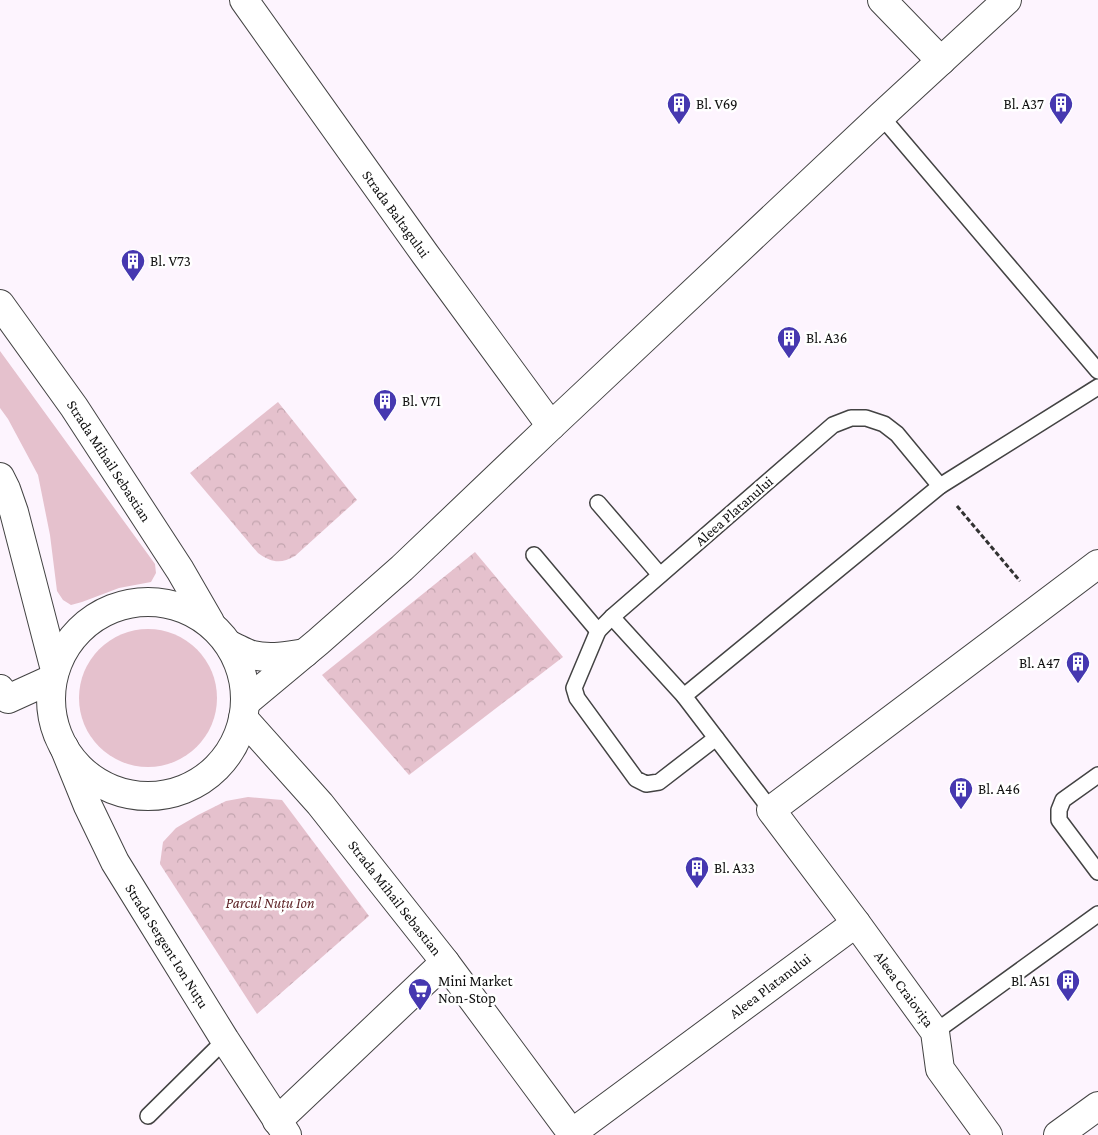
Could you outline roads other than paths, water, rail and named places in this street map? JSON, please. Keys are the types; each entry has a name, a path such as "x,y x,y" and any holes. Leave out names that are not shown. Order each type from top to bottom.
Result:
{"street":[{"name":"Strada Baltagului","path":"244,0 413,238 551,426"},
{"path":"882,0 941,60"},
{"path":"244,710 306,652 402,568 1006,0"},
{"name":"Strada Mihail Sebastian","path":"0,304 74,407 180,570 210,624"},
{"path":"0,477 14,512 54,674 51,708 54,726 64,747 84,771 110,788 140,796 172,793 200,781 224,760 240,733 244,710 242,672 230,645 221,634 210,624 183,608 152,602 120,605 92,620 69,642 54,674 2,698"},
{"path":"856,923 771,810 1098,564"},
{"path":"230,645 250,654 270,658 306,652"},
{"name":"Strada Mihail Sebastian","path":"244,710 446,962 573,1134"},
{"name":"Strada Sergent Ion Nuțu","path":"64,747 88,806 115,862 282,1128"},
{"name":"Aleea Craiovița","path":"856,923 936,1032 940,1068 988,1135"},
{"name":"Aleea Platanului","path":"573,1134 856,923"},
{"path":"282,1128 446,962"},
{"path":"1058,1135 1098,1106"}],"lane":[{"path":"881,116 1098,371"},
{"path":"684,696 940,486 1098,388"},
{"name":"Aleea Platanului","path":"598,631 833,425 851,418 866,418 884,424 897,434 940,486"},
{"path":"598,503 660,575"},
{"path":"534,555 598,631 574,688 577,698 636,779 646,784 659,782 716,738"},
{"path":"612,617 684,696 771,810"},
{"path":"1098,775 1063,800 1059,810 1059,820 1098,872"},
{"path":"936,1032 1098,914"},
{"path":"148,1116 225,1040"}],"place":[{"name":"Bl. V69","path":"679,125"},
{"name":"Bl. A37","path":"1061,125"},
{"name":"Bl. V73","path":"133,282"},
{"name":"Bl. A36","path":"789,359"},
{"name":"Bl. V71","path":"385,422"},
{"name":"Bl. A47","path":"1078,684"},
{"name":"Bl. A46","path":"961,810"},
{"name":"Bl. A33","path":"697,889"},
{"name":"Bl. A51","path":"1068,1002"},
{"name":"Mini Market Non-Stop","path":"420,1011"}],"park label":[{"name":"Parcul Nuțu Ion","path":"270,903"}]}
